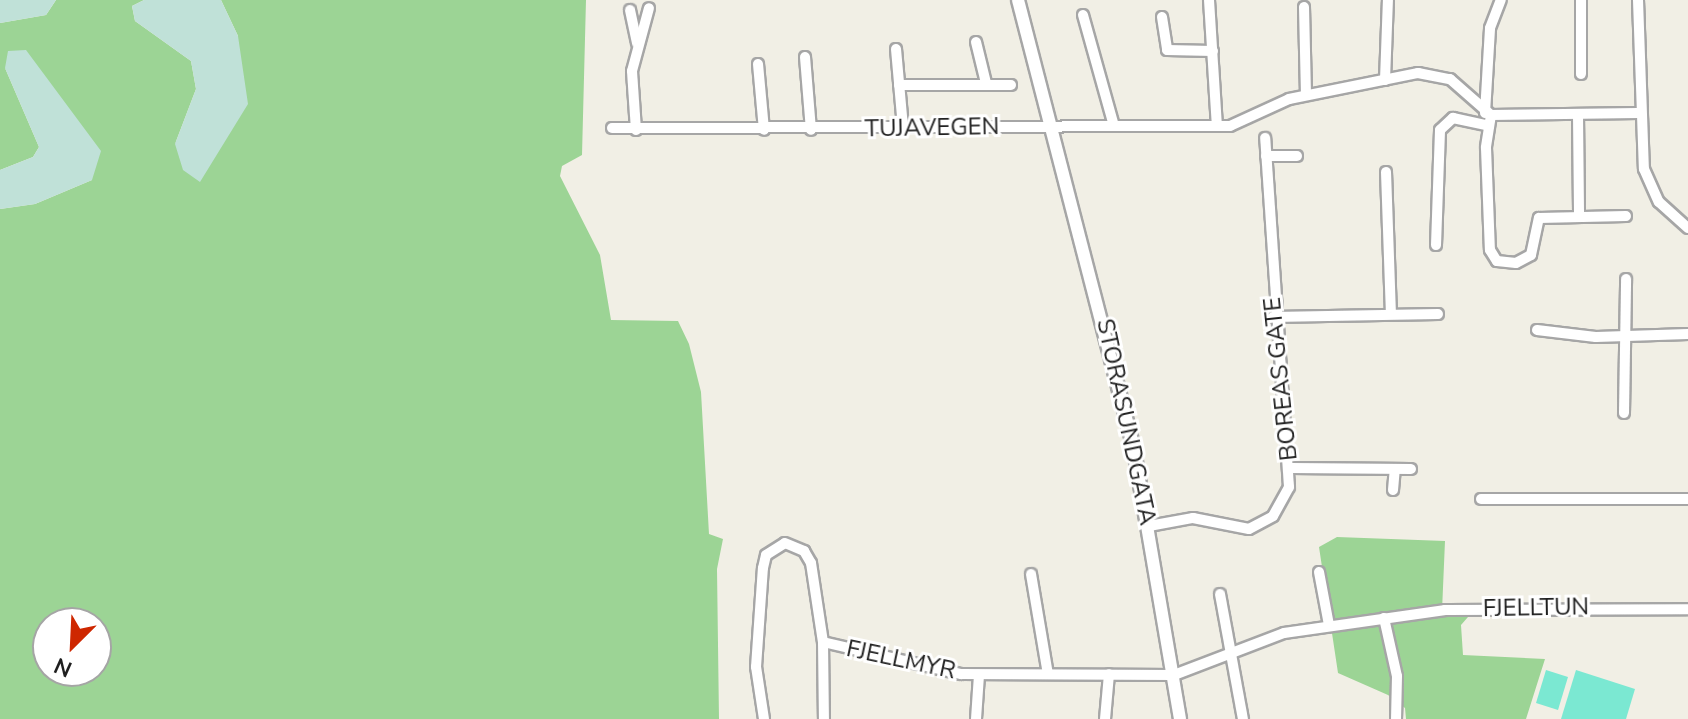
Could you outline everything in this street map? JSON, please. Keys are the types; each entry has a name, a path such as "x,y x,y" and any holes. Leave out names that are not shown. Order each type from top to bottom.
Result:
{"street":[{"name":"STORASUNDGATA","path":"1018,0 1053,128 1149,526 1180,719"},
{"path":"1209,0 1217,126"},
{"path":"1385,80 1388,0"},
{"path":"1501,0 1490,28 1490,250 1497,261 1516,263 1531,255 1539,218 1626,216"},
{"path":"1581,0 1581,74"},
{"path":"1638,0 1638,113 1650,186 1688,228"},
{"path":"1304,7 1306,95"},
{"path":"636,130 632,85 637,44 649,8"},
{"path":"630,10 637,44"},
{"path":"1083,15 1114,126"},
{"path":"1162,17 1170,52 1213,51"},
{"path":"976,42 986,83"},
{"path":"896,49 903,128"},
{"path":"805,57 811,130"},
{"path":"758,64 764,130"},
{"name":"TUJAVEGEN","path":"612,128 811,130 1217,126 1247,122 1278,102 1418,73 1450,79 1488,118"},
{"path":"899,85 1011,85"},
{"path":"1436,245 1440,130 1453,118 1638,113"},
{"path":"1578,115 1579,216"},
{"name":"BOREAS GATE","path":"1149,526 1193,518 1231,529 1262,524 1283,502 1291,468 1273,317 1265,138"},
{"path":"1266,156 1297,156"},
{"path":"1386,172 1391,312"},
{"path":"1624,413 1628,337 1626,279"},
{"path":"1273,317 1391,312 1438,314"},
{"path":"1537,330 1628,337 1688,334"},
{"path":"1291,468 1411,469"},
{"path":"1393,490 1395,469"},
{"path":"1481,499 1688,499"},
{"path":"764,719 756,667 763,568 774,547 796,544 811,563 823,642 824,719"},
{"path":"1319,572 1329,625"},
{"path":"1031,574 1048,674"},
{"path":"1220,594 1243,719"},
{"name":"FJELLTUN","path":"1174,675 1231,649 1329,625 1445,610 1688,609"},
{"path":"1384,618 1397,676 1396,719"},
{"name":"FJELLMYR","path":"823,642 931,670 979,675 1174,675"},
{"path":"1105,719 1109,674"},
{"name":"FJELLMYR","path":"976,719 979,675"}],"green space":[{"path":"56,0 144,0 132,6 135,21 191,61 196,89 175,144 238,36 221,0 586,0 582,155 562,166 560,176 600,255 611,320 678,321 689,344 701,392 709,534 723,539 717,569 719,719 0,719 0,209 35,204 92,180 5,68 39,147 33,157 0,170 0,23 46,15"},
{"path":"1337,537 1445,541 1442,611 1475,609 1461,625 1463,655 1545,659 1526,719 1406,719 1405,708 1388,695 1338,673 1319,547"}],"shaded area":[{"path":"0,0 56,0 46,15 0,23"},
{"path":"144,0 221,0 238,36 248,104 200,182 183,170 175,144 196,89 191,61 135,21 132,6"},
{"path":"26,50 101,151 92,180 35,204 0,209 0,170 33,157 39,147 5,68 8,51"},
{"path":"1546,670 1568,677 1558,710 1536,703"},
{"path":"1576,670 1635,689 1626,719 1561,719"}]}
